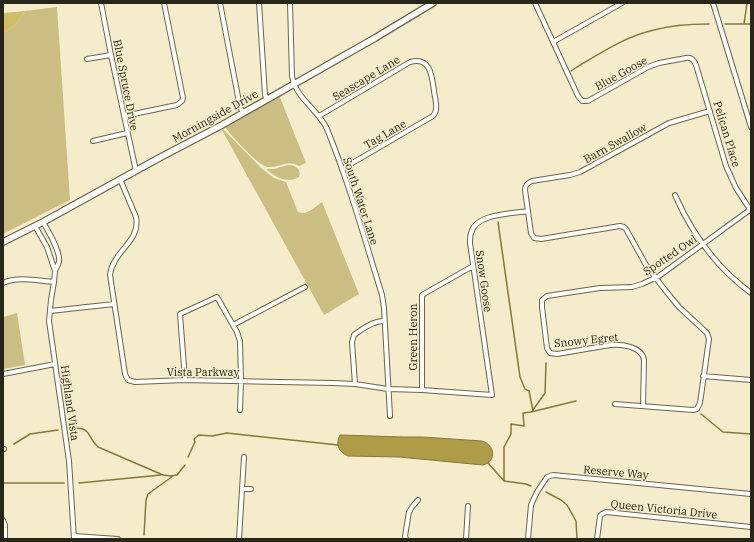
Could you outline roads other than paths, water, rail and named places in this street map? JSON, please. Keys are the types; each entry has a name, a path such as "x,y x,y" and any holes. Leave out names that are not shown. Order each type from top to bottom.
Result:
{"street":[{"name":"Blue Spruce Drive","path":"101,3 136,171"},
{"path":"124,116 177,105 182,101 183,95 164,3"},
{"path":"220,3 240,107 243,112"},
{"path":"259,3 265,95 267,99"},
{"name":"South Water Lane","path":"290,3 292,76 294,84 303,99 319,116 326,128 342,169 382,295 390,416"},
{"name":"Morningside Drive","path":"3,242 43,222 222,125 375,38 433,3"},
{"path":"536,3 554,42 622,3"},
{"path":"713,3 750,117 751,126"},
{"name":"Blue Goose","path":"554,42 578,96 582,101 588,101 648,67 658,63 686,58 692,59"},
{"path":"87,59 111,55"},
{"name":"Pelican Place","path":"692,59 696,65 729,173 736,188 751,210"},
{"name":"Seascape Lane","path":"319,116 410,62 417,61 423,63 431,74 436,106 435,114"},
{"name":"Barn Swallow","path":"528,211 525,190 526,184 532,181 580,172 669,123 710,111"},
{"name":"Tag Lane","path":"342,169 435,114"},
{"path":"93,141 127,133"},
{"name":"Vista Parkway","path":"120,179 134,211 137,222 133,237 115,259 110,275 125,374 128,380 135,382 185,380 333,383 355,384 388,389 492,395"},
{"path":"675,195 687,219 703,244 726,271 751,293"},
{"name":"Spotted Owl","path":"550,353 547,348 541,305 542,300 547,296 597,289 636,286 655,278 751,210"},
{"path":"528,211 531,233 534,238 541,239 620,226 624,227 628,231 640,255 655,278 679,307 708,334 709,339 700,405 697,409 693,410 615,404"},
{"name":"Snow Goose","path":"492,395 470,243 471,232 475,225 492,216 528,211"},
{"name":"Highland Vista","path":"43,222 56,246 59,260 55,271 49,322 69,461 74,538"},
{"name":"Highland Vista","path":"35,226 47,247 55,271"},
{"name":"Green Heron","path":"422,390 422,295 473,266"},
{"path":"3,283 19,279 54,282"},
{"path":"233,325 305,287"},
{"path":"185,380 180,314 217,297 233,325 240,341 240,410"},
{"path":"50,311 114,304"},
{"path":"355,384 352,342 354,335 373,323 384,321"},
{"name":"Snowy Egret","path":"550,353 557,354 610,345 628,346 640,352 644,357 643,406"},
{"path":"3,374 55,364"},
{"path":"704,376 751,380"},
{"path":"240,539 244,457"},
{"name":"Reserve Way","path":"528,539 531,505 537,492 547,477 553,476 607,480 751,494"},
{"path":"242,488 251,489"},
{"path":"406,539 405,536 409,512 418,500"},
{"path":"466,539 468,506"},
{"name":"Queen Victoria Drive","path":"597,539 600,516 606,512 751,527"},
{"path":"3,520 5,525 5,539"},
{"path":"74,538 118,539"}],"waterway":[{"path":"744,24 747,3"},
{"path":"571,71 595,56 634,36 661,28 709,24"},
{"path":"725,24 751,24"},
{"path":"498,222 520,377 525,389 529,391 533,411"},
{"path":"533,410 545,393 546,363"},
{"path":"531,486 504,481 504,447 511,434 511,424 524,426 523,413 576,401"},
{"path":"701,414 723,432 751,434"},
{"path":"73,428 84,429 87,431 98,447 163,475 177,475 185,465"},
{"path":"14,444 30,434 58,430"},
{"path":"188,457 195,442 194,439 199,435 212,436 227,433 338,445"},
{"path":"488,463 504,481"},
{"path":"79,483 161,475"},
{"path":"144,535 146,500 148,494 173,476"},
{"path":"3,483 64,483"},
{"path":"546,492 567,505 576,521 577,539"}]}
